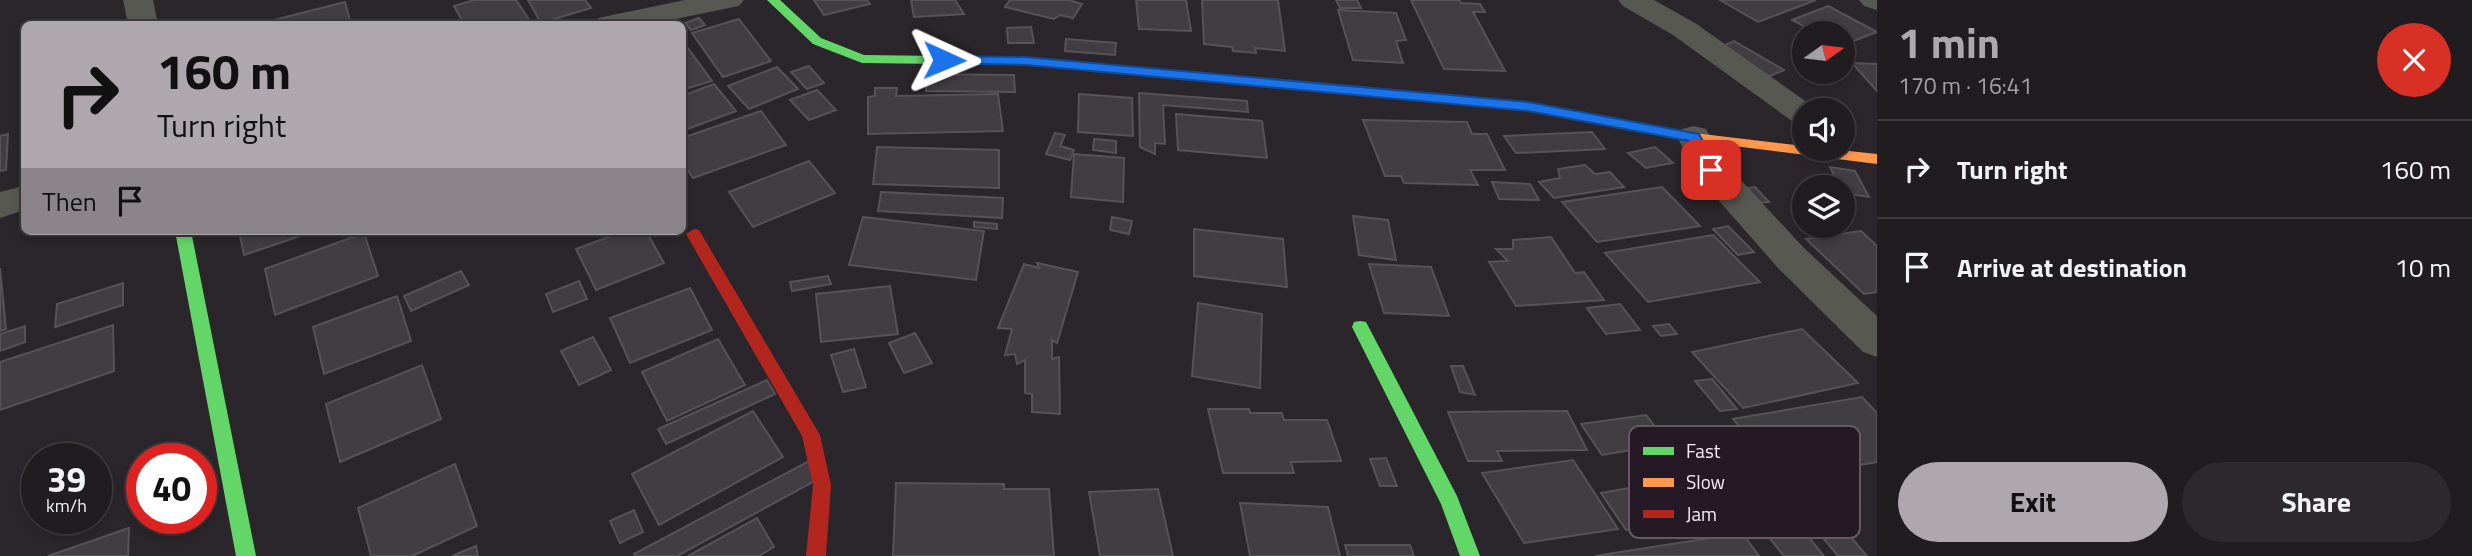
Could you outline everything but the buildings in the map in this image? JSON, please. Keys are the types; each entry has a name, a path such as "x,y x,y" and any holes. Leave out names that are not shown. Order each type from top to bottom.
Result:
{"street":[{"path":"138,0 142,21"},
{"path":"624,21 729,0"},
{"path":"772,0 817,41 862,59 1026,61 1189,75 1528,107 1694,138 1859,153"},
{"path":"1633,0 1684,29 1792,106"},
{"path":"1694,138 1711,170 1791,258 1877,341"},
{"path":"0,205 21,199"},
{"path":"694,234 811,435 822,485 816,556"},
{"path":"184,235 246,556"},
{"path":"1360,327 1450,502 1470,556"}],"traffic: fast":[{"path":"773,0 817,41 862,59 1026,61 1408,96"},
{"path":"184,235 246,556"},
{"path":"1360,327 1450,502 1470,556"}],"traffic: slow":[{"path":"1408,96 1528,107 1694,137 1877,159"}],"traffic: jam":[{"path":"694,234 811,435 822,485 816,556"}],"route":[{"path":"944,60 1026,61 1528,107 1694,138 1711,170"}]}
